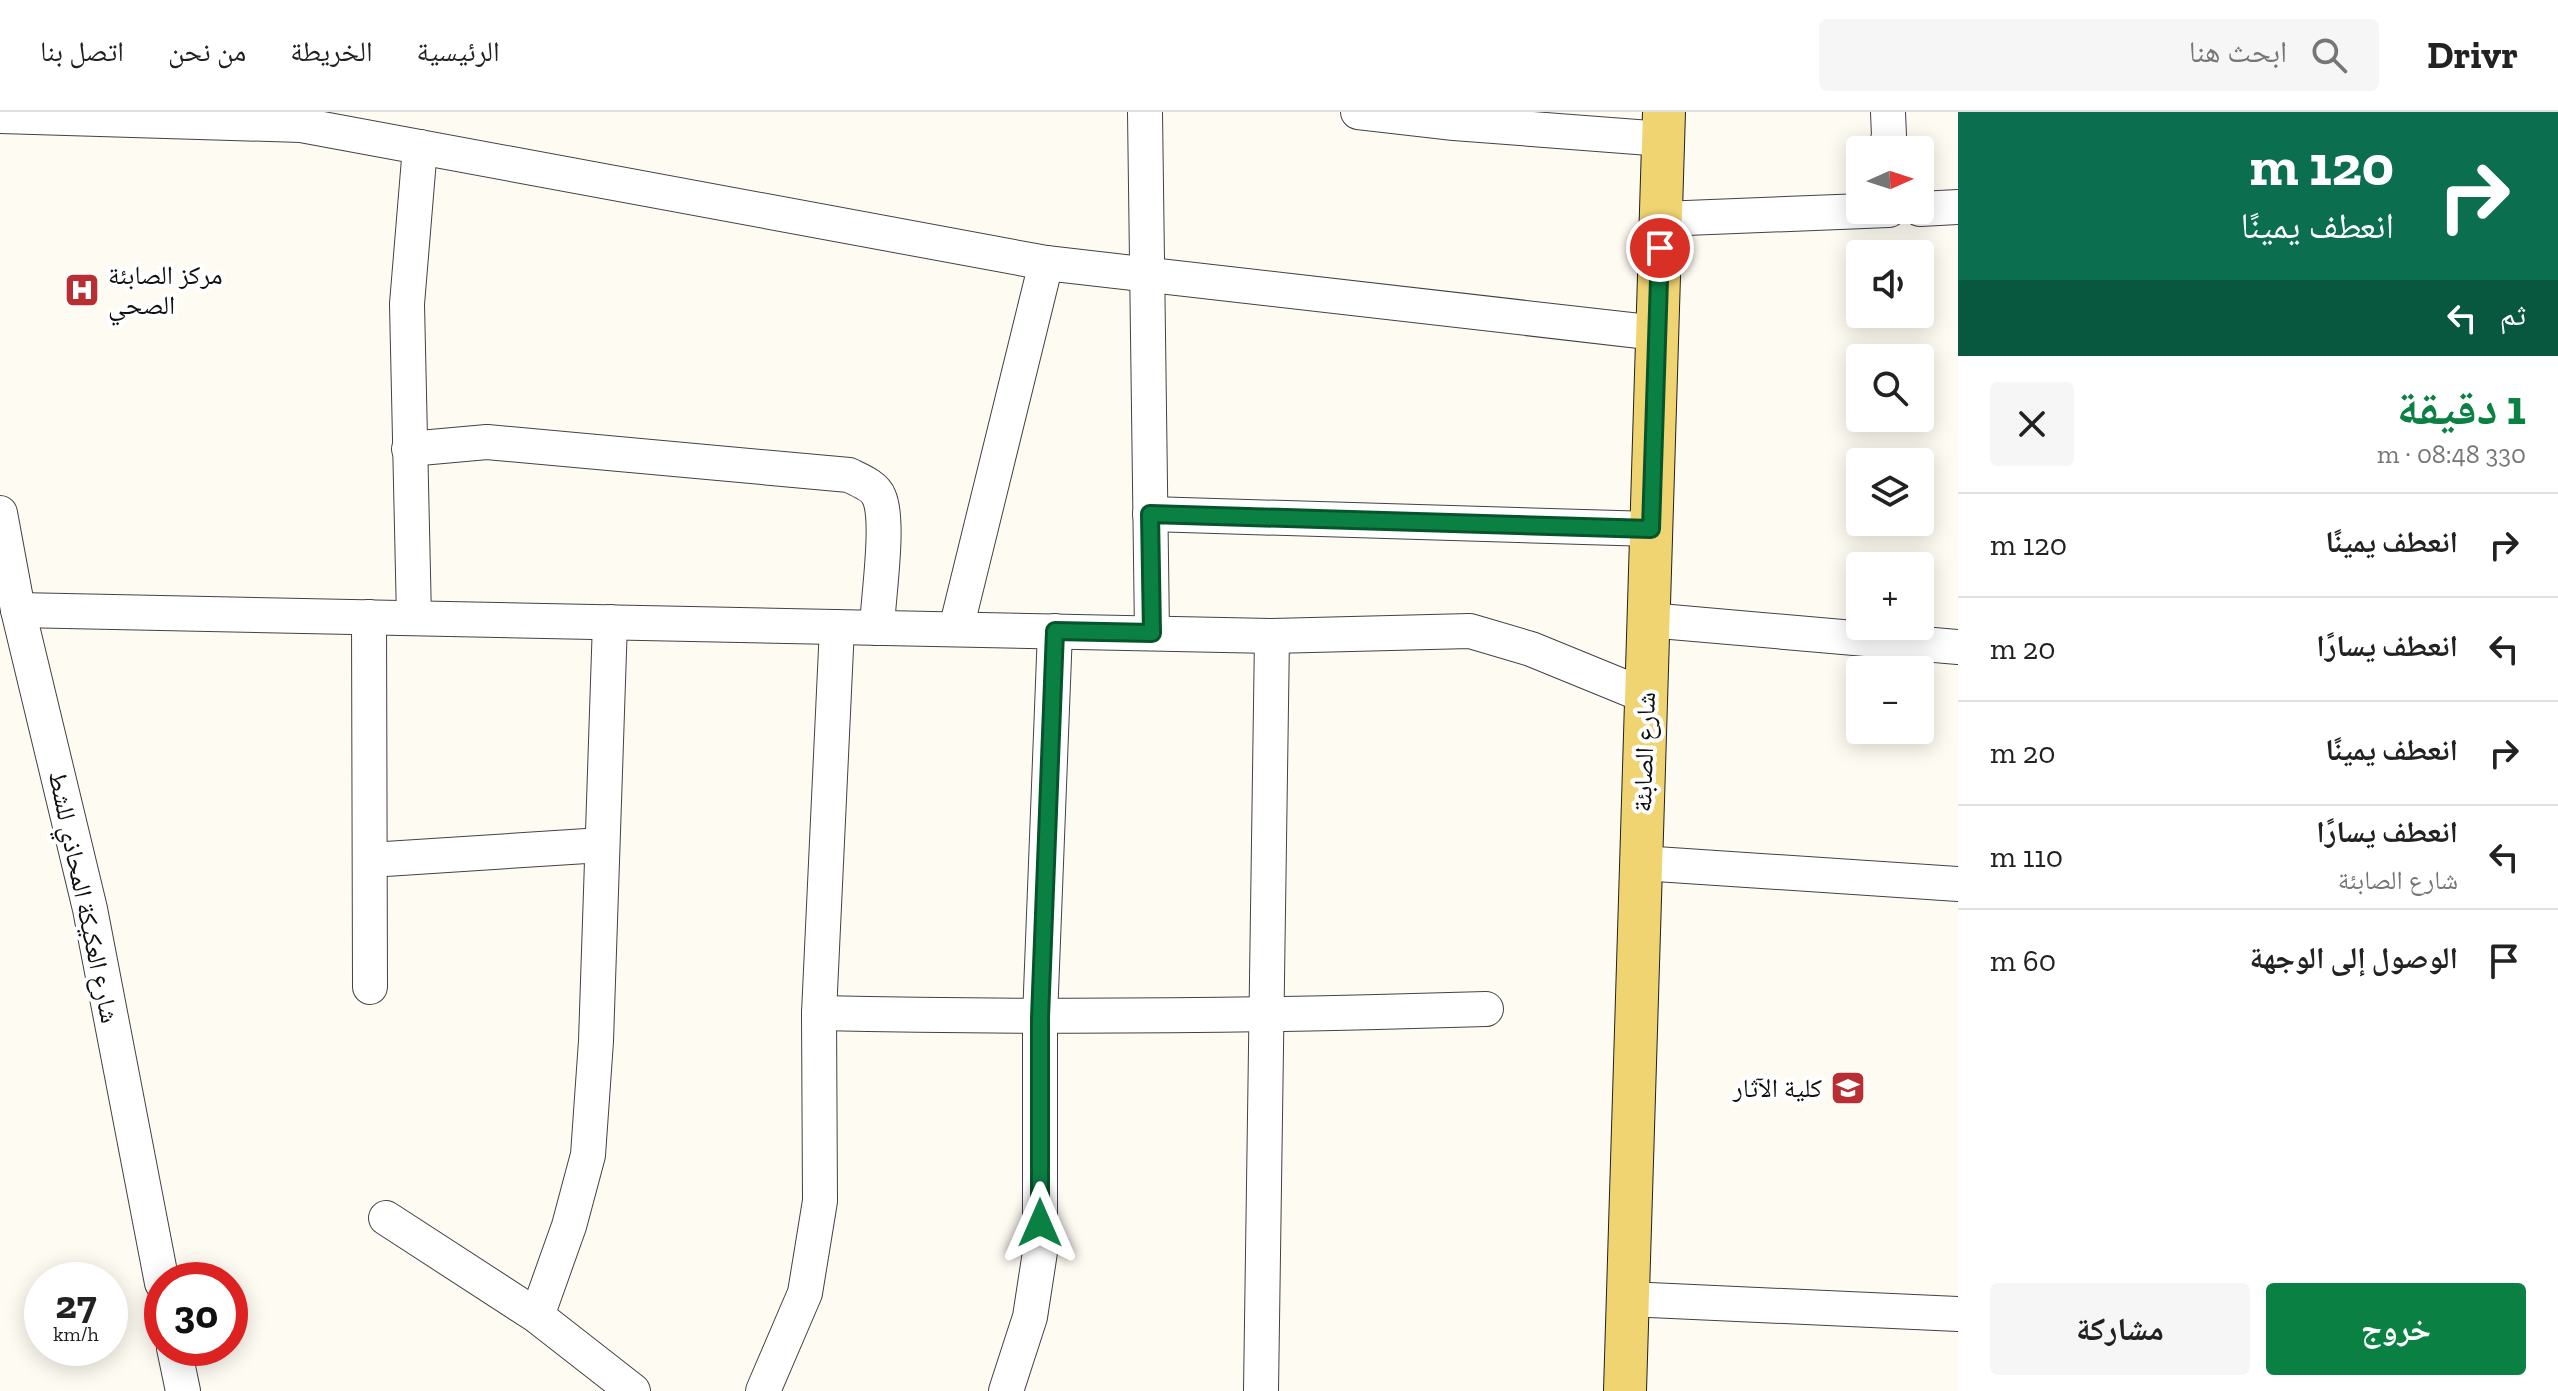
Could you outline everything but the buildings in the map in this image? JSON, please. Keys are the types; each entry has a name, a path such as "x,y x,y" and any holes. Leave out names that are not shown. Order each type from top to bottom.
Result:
{"main road":[{"name":"شارع الصابئة","path":"1625,1391 1663,126"}],"street":[{"path":"1145,112 1152,633"},
{"path":"1358,112 1663,126"},
{"path":"1888,112 1889,136"},
{"path":"0,116 301,125 1046,263 1657,333"},
{"path":"414,618 407,304 420,147"},
{"path":"1934,208 1958,207"},
{"path":"1661,219 1846,210"},
{"path":"956,629 1046,263"},
{"path":"409,449 487,442 849,475 866,483 879,495 883,525 877,628"},
{"name":"شارع العكيكة المحاذي للشط","path":"0,513 18,610 90,909 158,1262"},
{"path":"1150,514 1651,529"},
{"path":"18,610 1272,636 1470,631 1531,649 1646,696"},
{"path":"369,617 370,987"},
{"path":"1648,620 1958,647"},
{"path":"537,1316 569,1226 588,1155 596,1041 610,622"},
{"path":"763,1391 805,1293 820,1201 819,1013 837,627"},
{"path":"1006,1391 1030,1317 1040,1252 1040,1018 1055,631"},
{"path":"1261,1391 1272,636"},
{"path":"370,860 602,845"},
{"path":"1641,863 1958,884"},
{"path":"819,1013 1040,1018 1268,1016 1486,1009"},
{"path":"386,1218 537,1316 633,1391"},
{"path":"1628,1299 1958,1314"},
{"path":"178,1366 183,1391"}],"place":[{"name":"مركز الصابئة الصحي","path":"82,290"},
{"name":"كلية الآثار","path":"1848,1088"}],"route":[{"path":"1040,1223 1040,1018 1055,631 1152,633 1150,514 1651,529 1660,248"}]}
